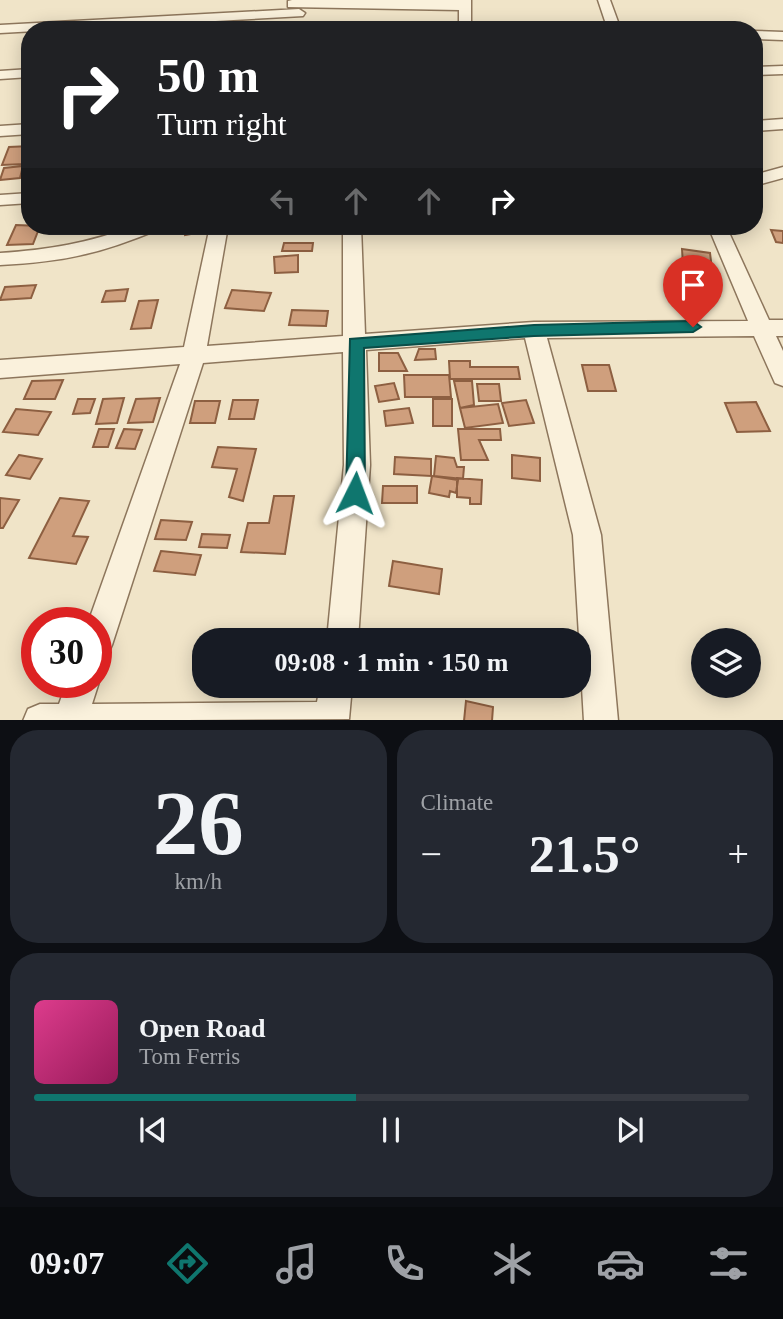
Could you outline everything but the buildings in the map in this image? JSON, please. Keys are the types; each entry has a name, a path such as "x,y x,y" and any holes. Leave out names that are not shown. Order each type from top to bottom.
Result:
{"street":[{"path":"604,0 612,21"},
{"path":"125,21 465,3 465,21"},
{"path":"0,29 21,28"},
{"path":"763,35 783,36"},
{"path":"763,71 783,70"},
{"path":"0,75 21,74"},
{"path":"763,125 783,124"},
{"path":"0,131 21,129"},
{"path":"763,178 783,172"},
{"path":"0,200 21,199"},
{"path":"0,259 42,257 98,247 128,235"},
{"path":"109,607 179,406 194,354 217,235"},
{"path":"344,628 357,465 352,235"},
{"path":"721,235 783,377"},
{"path":"0,369 534,330 783,328"},
{"path":"534,330 587,535 601,720"},
{"path":"55,720 71,698"},
{"path":"55,720 331,720 334,698"}],"route":[{"path":"355,493 356,343 534,330 693,327"}]}
